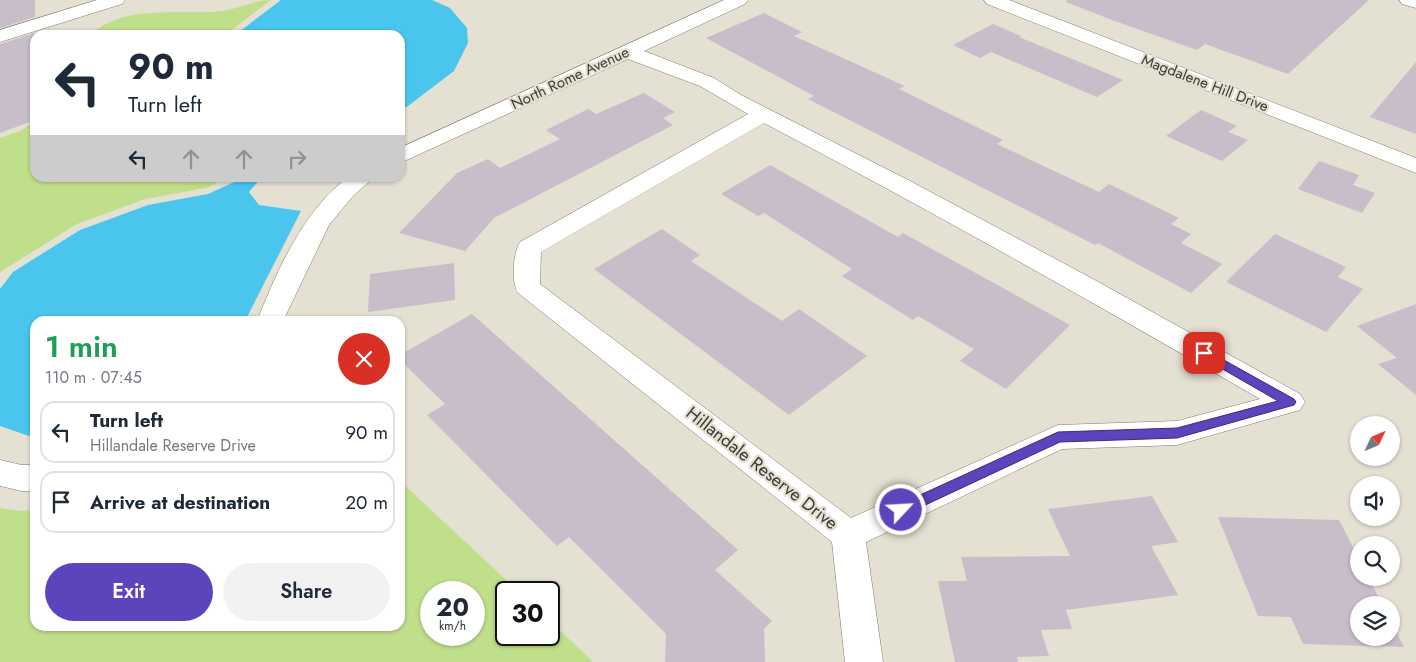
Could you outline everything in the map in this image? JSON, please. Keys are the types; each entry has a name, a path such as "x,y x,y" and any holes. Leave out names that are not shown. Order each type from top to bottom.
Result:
{"street":[{"path":"0,36 116,0"},
{"name":"North Rome Avenue","path":"405,154 739,0"},
{"name":"Magdalene Hill Drive","path":"993,0 1416,166"},
{"path":"1408,0 1416,2"},
{"name":"Hillandale Reserve Drive","path":"656,39 688,56 706,82"},
{"name":"Hillandale Reserve Drive","path":"628,52 706,82 1084,285 1290,402 1177,433 1058,437 848,535 527,287 529,248 764,114"},
{"path":"272,316 322,214 346,188 355,182"},
{"path":"0,473 30,478"},
{"path":"848,535 864,662"}],"green space":[{"path":"271,0 232,30 97,30 120,18 136,15 222,11 259,1"},
{"path":"30,124 30,182 219,182 206,188 145,199 77,224 0,272 0,138 20,131"},
{"path":"405,486 507,581 495,581 495,646 560,646 560,630 593,662 0,662 0,508 30,510 30,631 405,631"}],"water":[{"path":"281,0 432,0 450,8 467,28 468,43 454,71 405,108 405,30 242,30"},
{"path":"234,182 258,182 249,192 259,205 301,211 248,316 30,316 30,436 0,426 0,289 13,272 80,230 148,205 208,194"}],"building":[{"path":"0,0 35,0 35,17 0,28"},
{"path":"1067,0 1369,0 1288,74 1205,44 1197,50 1112,20 1066,2"},
{"path":"764,13 802,32 794,36 905,86 899,89 1003,140 997,144 1099,192 1109,184 1179,218 1171,224 1191,234 1181,243 1222,264 1191,293 1098,243 1095,245 808,99 814,96 706,38"},
{"path":"993,24 1021,36 1019,37 1123,80 1097,97 991,52 980,58 953,45"},
{"path":"30,35 30,122 0,133 0,44"},
{"path":"1416,62 1416,134 1370,117"},
{"path":"644,93 675,112 663,118 673,125 494,218 465,251 399,233 457,173 488,159 500,168 560,139 546,130 588,109 596,114"},
{"path":"1201,110 1237,126 1228,132 1248,140 1222,161 1166,136"},
{"path":"1319,161 1359,175 1353,185 1375,193 1362,213 1298,189"},
{"path":"770,165 898,237 903,233 1070,325 1006,389 960,361 974,349 918,316 913,320 842,276 852,269 764,213 758,216 721,194"},
{"path":"662,229 700,255 691,261 782,321 799,309 867,356 789,415 594,269"},
{"path":"1275,234 1346,267 1338,277 1363,289 1326,332 1226,282"},
{"path":"454,263 455,300 368,312 370,274"},
{"path":"1416,304 1416,395 1378,364 1397,358 1357,326"},
{"path":"472,314 738,550 715,570 772,621 764,629 765,662 665,662 666,634 569,537 557,546 427,415 445,404 405,365 405,352"},
{"path":"1152,496 1178,542 1151,546 1178,595 1066,610 1072,629 1041,630 1049,656 1017,657 1018,662 955,662 938,581 967,581 961,557 1070,556 1048,509"},
{"path":"1218,517 1339,520 1350,541 1350,586 1372,586 1378,596 1350,596 1350,645 1303,644 1291,617 1258,616"},
{"path":"1400,639 1404,647 1370,646 1400,646"}],"route":[{"path":"901,510 1058,437 1177,433 1290,402 1204,353"}]}
